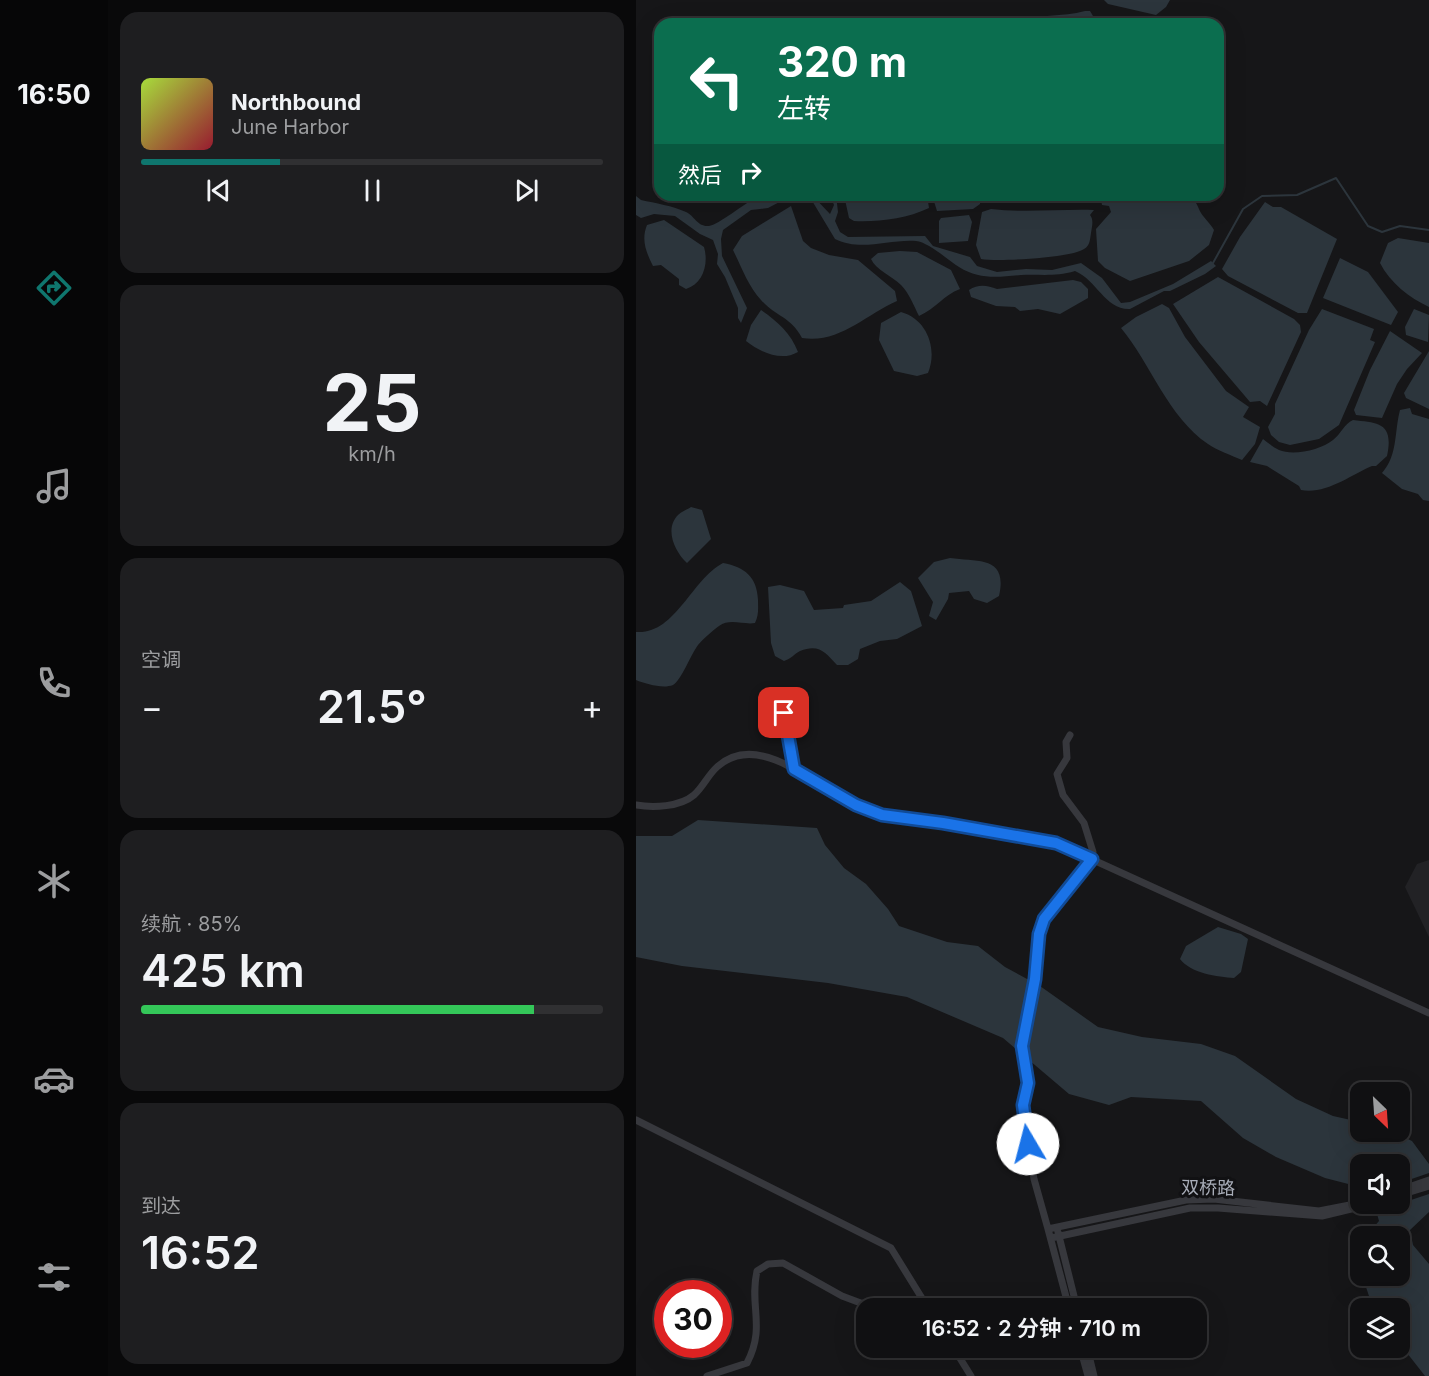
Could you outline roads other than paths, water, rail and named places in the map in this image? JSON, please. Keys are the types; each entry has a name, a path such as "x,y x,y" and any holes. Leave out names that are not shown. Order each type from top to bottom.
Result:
{"street":[{"path":"784,713 794,769"},
{"path":"1067,1298 1034,1179 1023,1105 1028,1083 1022,1046 1035,979 1039,934 1044,919 1092,859 1093,852 1087,831 1062,795 1057,774 1067,758 1066,742 1070,735"},
{"path":"636,805 668,806 692,797 717,766 735,756 756,754 778,760 856,805 882,815 967,826 1056,843 1429,1013"},
{"path":"636,1120 769,1189 885,1244 901,1261 920,1298"},
{"path":"1410,1187 1429,1180"},
{"path":"1410,1192 1429,1186"},
{"name":"双桥路","path":"1048,1229 1159,1204 1197,1199 1319,1211 1350,1205"},
{"path":"1051,1238 1190,1208 1322,1216 1350,1209"},
{"path":"1057,1226 1074,1298"},
{"path":"707,1376 747,1363 753,1352 758,1313 753,1298 754,1284 757,1271 768,1264 783,1263 842,1296 856,1301"},
{"path":"960,1358 971,1376"},
{"path":"1083,1358 1088,1376"},
{"path":"1090,1358 1094,1376"}],"waterway":[{"path":"1213,263 1243,209 1262,196 1297,195 1336,178 1368,226 1382,232 1400,226 1429,230"}]}
